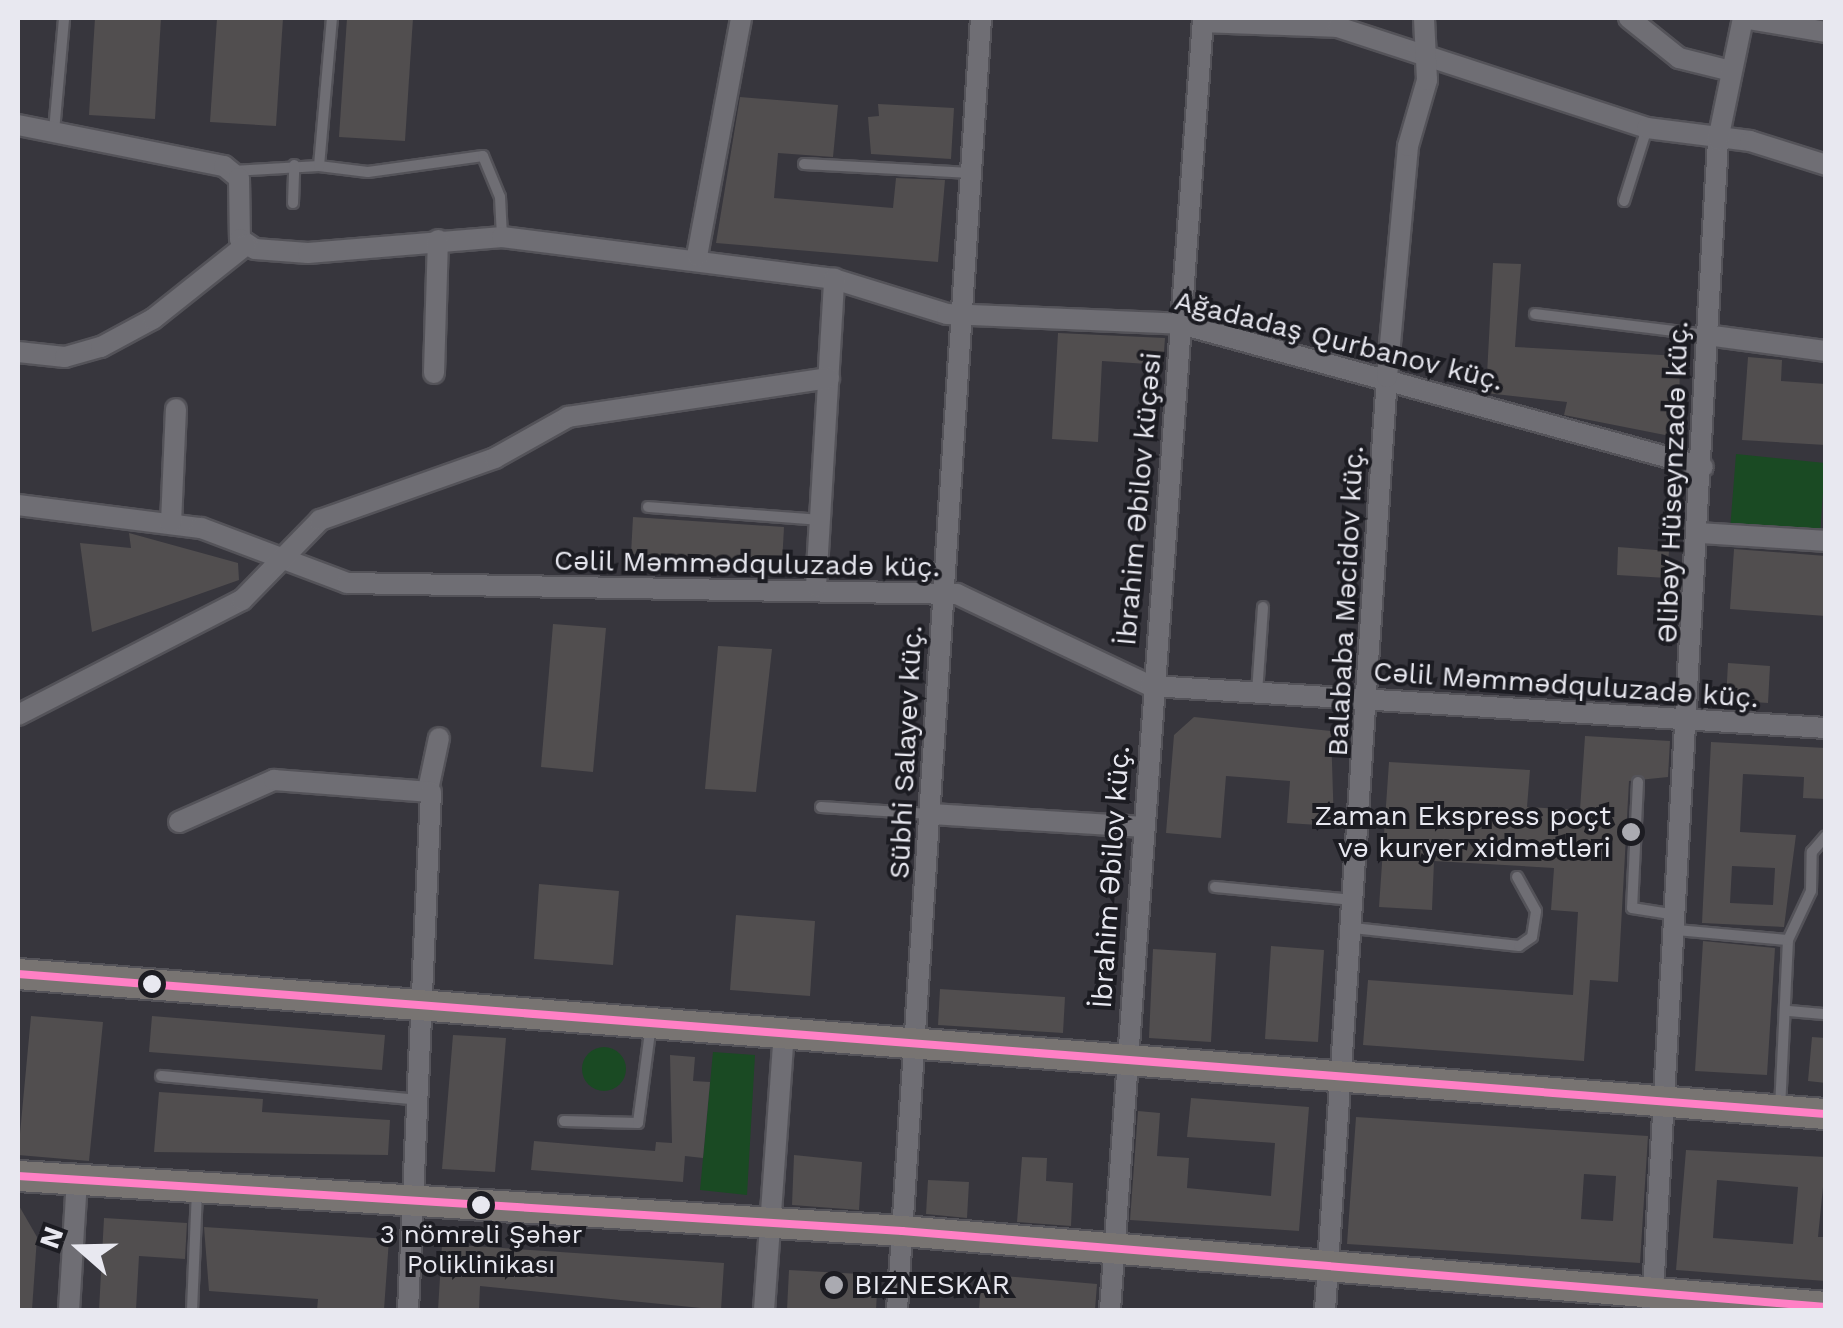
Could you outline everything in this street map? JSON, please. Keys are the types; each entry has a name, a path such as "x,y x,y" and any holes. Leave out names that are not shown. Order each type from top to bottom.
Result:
{"main road":[{"path":"18,974 1826,1114"},
{"path":"18,1176 770,1221 1328,1266 1652,1302 1826,1308"}],"street":[{"path":"697,256 742,18"},
{"name":"Sübhi Salayev küç.","path":"897,1310 981,18"},
{"name":"Balababa Məcidov küç.","path":"1325,1310 1387,378 1408,146 1428,60 1424,18"},
{"path":"1629,18 1679,58 1727,70"},
{"path":"1743,18 1826,32"},
{"name":"Əlibəy Hüseynzadə küç.","path":"1652,1302 1690,721 1718,140 1727,70 1743,18"},
{"path":"1203,20 1338,27 1428,60 1647,128 1718,140 1826,166"},
{"name":"İbrahim Əbilov küçəsi","path":"1152,686 1203,20"},
{"path":"18,125 233,170 246,245 153,319 101,348 64,357 18,352"},
{"name":"Ağadadaş Qurbanov küç.","path":"246,245 308,253 502,237 697,256 834,279 963,315 1181,324 1703,468"},
{"path":"434,373 438,240"},
{"path":"816,586 834,279"},
{"path":"1706,335 1826,351"},
{"path":"18,714 242,600 320,520 495,458 582,412 829,378"},
{"path":"171,524 176,409"},
{"name":"Cəlil Məmmədquluzadə küç.","path":"18,505 171,524 347,584 816,586 942,593 980,602 1152,686 1826,728"},
{"path":"1700,533 1826,542"},
{"name":"İbrahim Əbilov küç.","path":"1110,1310 1152,686"},
{"path":"408,1310 425,1006 428,790 439,738"},
{"path":"179,822 274,780 428,790"},
{"path":"931,814 1141,827"},
{"path":"764,1310 784,1033"},
{"path":"70,1310 77,1179"}],"lane":[{"path":"54,132 64,18"},
{"path":"319,166 332,18"},
{"path":"1624,201 1647,128"},
{"path":"233,170 294,165 368,172 483,156 500,197 502,237"},
{"path":"804,164 972,173"},
{"path":"293,203 294,165"},
{"path":"1536,314 1706,335"},
{"path":"648,507 820,520"},
{"path":"1256,694 1263,607"},
{"path":"1638,782 1632,908 1676,923 1788,940"},
{"path":"820,807 931,814"},
{"path":"1780,1110 1789,1011 1788,940 1811,891 1812,852 1826,836"},
{"path":"1353,928 1519,946 1532,937 1536,911 1516,878"},
{"path":"1214,887 1354,900"},
{"path":"1811,891 1826,891"},
{"path":"1789,1011 1826,1014"},
{"path":"564,1121 638,1123 651,1023"},
{"path":"161,1076 420,1100"},
{"path":"192,1310 197,1186"}],"green space":[{"path":"1736,454 1825,463 1820,536 1730,530"},
{"path":"604,1047 620,1053 626,1069 620,1085 604,1091 588,1085 582,1069 588,1053"},
{"path":"713,1052 755,1055 747,1195 700,1190"}],"building":[{"path":"95,18 161,18 155,119 89,115"},
{"path":"217,18 283,18 276,126 210,122"},
{"path":"347,18 413,18 405,141 339,137"},
{"path":"740,97 838,105 833,157 778,153 774,198 893,208 896,178 945,180 938,262 716,243"},
{"path":"878,104 954,108 951,159 871,154 868,117 879,116"},
{"path":"1493,263 1521,264 1515,347 1680,356 1679,421 1670,436 1564,415 1567,402 1486,393"},
{"path":"1058,333 1165,338 1163,365 1102,361 1098,442 1052,439"},
{"path":"1748,357 1782,360 1781,381 1826,384 1826,445 1742,440"},
{"path":"633,517 784,527 782,564 631,554"},
{"path":"129,533 238,563 239,580 92,632 80,543 131,548"},
{"path":"1618,547 1669,551 1667,578 1617,575"},
{"path":"1734,549 1826,556 1826,616 1730,609"},
{"path":"553,624 606,628 593,772 541,767"},
{"path":"718,646 772,649 756,792 705,789"},
{"path":"1728,663 1770,666 1768,703 1726,700"},
{"path":"1194,717 1331,731 1334,826 1287,823 1290,781 1226,776 1221,838 1166,833 1174,735"},
{"path":"1585,736 1670,741 1668,777 1629,781 1618,982 1590,980 1584,1061 1363,1045 1368,980 1573,995 1578,912 1551,910 1554,868 1434,861 1432,910 1379,907 1389,762 1530,770 1527,807 1580,810"},
{"path":"1711,742 1826,748 1826,799 1803,798 1804,777 1743,774 1740,832 1796,835 1784,927 1702,923","holes":["1732,866 1775,868 1773,905 1730,903"]},
{"path":"539,884 619,891 613,965 534,959"},
{"path":"736,915 815,921 810,996 730,990"},
{"path":"1703,941 1775,948 1767,1075 1695,1071"},
{"path":"1271,946 1324,950 1318,1042 1265,1039"},
{"path":"1153,949 1216,953 1211,1042 1149,1038"},
{"path":"940,989 1065,997 1063,1033 938,1025"},
{"path":"31,1016 103,1022 89,1161 18,1155"},
{"path":"152,1016 385,1035 382,1070 149,1052"},
{"path":"453,1035 506,1038 495,1172 442,1169"},
{"path":"1812,1037 1826,1038 1826,1083 1808,1081"},
{"path":"670,1055 695,1057 693,1081 710,1082 703,1158 685,1156 683,1182 531,1170 534,1141 655,1151 656,1142 672,1143"},
{"path":"159,1092 263,1099 262,1112 390,1120 388,1155 154,1152"},
{"path":"1191,1098 1309,1107 1299,1231 1130,1220 1138,1111 1160,1113 1157,1156 1189,1158 1187,1188 1271,1196 1275,1143 1187,1137"},
{"path":"1356,1117 1648,1136 1640,1263 1347,1244","holes":["1584,1174 1616,1176 1613,1221 1581,1219"]},
{"path":"1686,1150 1826,1157 1818,1237 1826,1237 1826,1281 1676,1270","holes":["1717,1180 1798,1187 1793,1244 1713,1238"]},
{"path":"794,1155 862,1162 859,1210 792,1205"},
{"path":"1022,1157 1047,1158 1046,1181 1073,1183 1071,1226 1017,1222"},
{"path":"928,1180 969,1182 967,1218 926,1214"},
{"path":"18,1204 37,1237 32,1310 18,1310"},
{"path":"104,1218 187,1223 185,1259 139,1256 136,1310 99,1310"},
{"path":"204,1227 389,1239 384,1310 317,1310 318,1299 209,1291"},
{"path":"442,1244 724,1263 721,1310 480,1286 479,1310 438,1310"},
{"path":"789,1270 878,1275 876,1310 787,1310"},
{"path":"982,1274 1097,1284 1095,1310 979,1310"}],"transit line":[{"path":"18,974 1826,1114"},
{"path":"18,1176 902,1231 1826,1307"}],"place":[{"name":"Zaman Ekspress poçt və kuryer xidmətləri","path":"1631,832"},
{"name":"3 nömrəli Şəhər Poliklinikası","path":"481,1205"},
{"name":"BIZNESKAR","path":"834,1285"}]}
